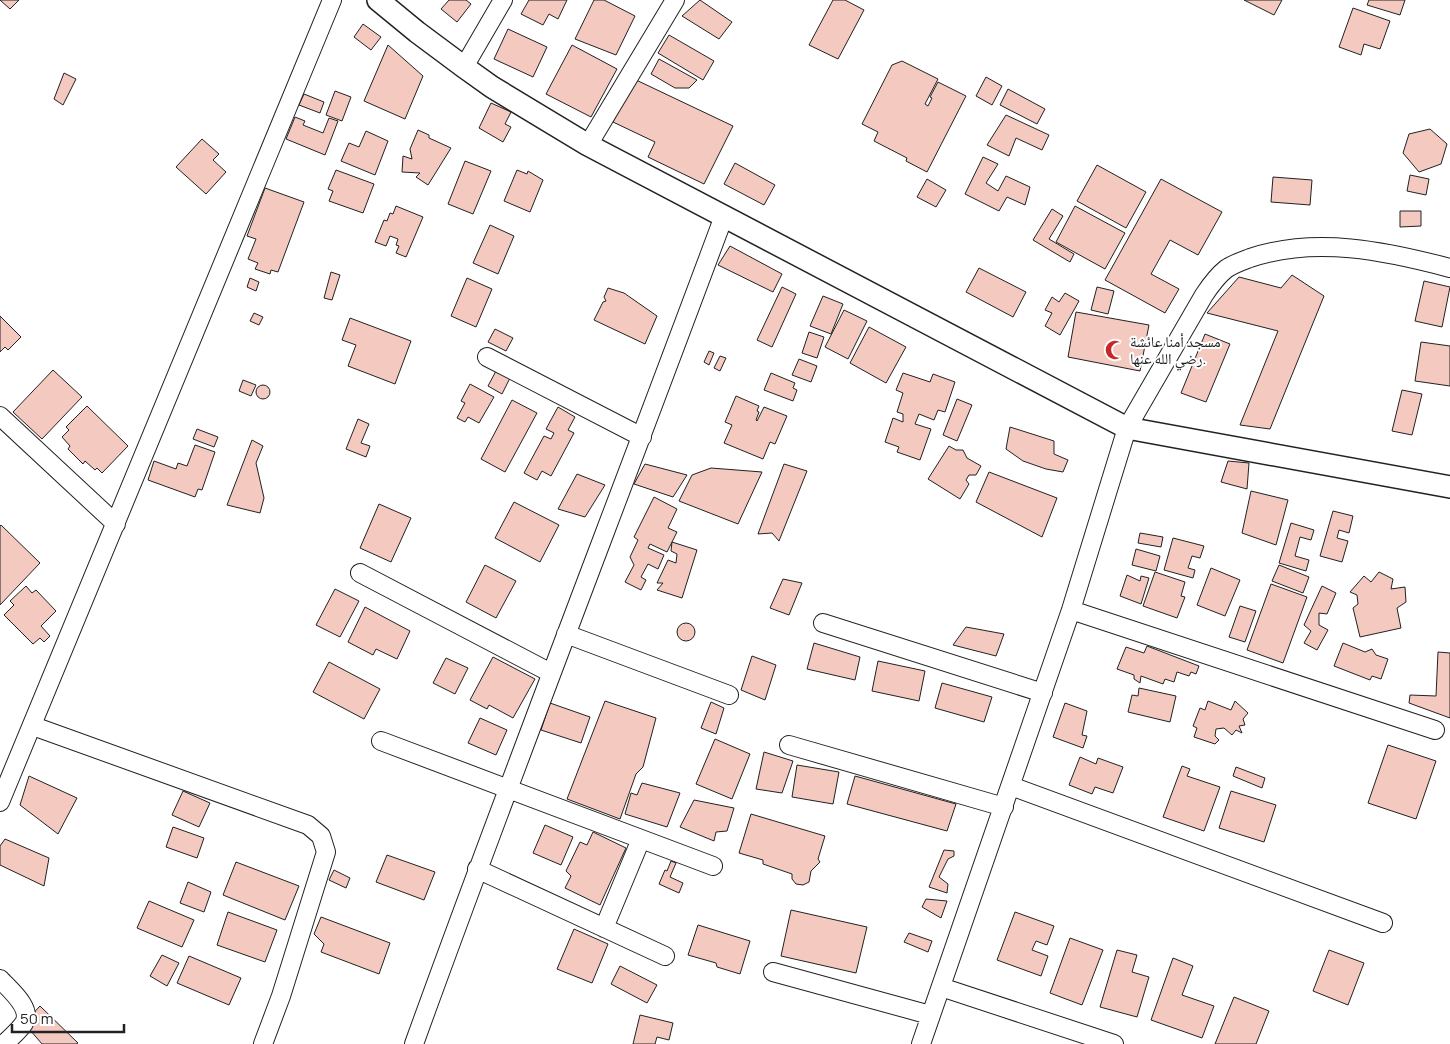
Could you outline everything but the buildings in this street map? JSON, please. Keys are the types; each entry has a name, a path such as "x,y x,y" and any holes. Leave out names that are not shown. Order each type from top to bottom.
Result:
{"main road":[{"path":"378,0 417,32 492,87 588,145 1127,428 1450,488"}],"street":[{"path":"0,802 332,0"},
{"path":"464,67 503,0"},
{"path":"588,145 675,0"},
{"path":"414,1044 507,788 642,437 724,216"},
{"path":"921,1044 1071,610 1127,428 1204,295 1218,276 1227,268 1262,254 1290,249 1320,248 1382,252 1450,268"},
{"path":"487,357 642,437"},
{"path":"0,416 116,524"},
{"path":"360,573 551,673"},
{"path":"1071,610 1435,730"},
{"path":"823,623 1043,693"},
{"path":"566,634 729,695"},
{"path":"33,726 308,825 321,836 326,852 281,996 263,1044"},
{"path":"381,741 713,866"},
{"path":"790,745 1004,807"},
{"path":"1011,786 1383,922"},
{"path":"604,928 641,839"},
{"path":"477,869 665,956"},
{"path":"773,972 930,1015"},
{"path":"0,980 19,999 26,1018 24,1023 4,1044"},
{"path":"941,987 1114,1044"}],"place":[{"name":"مسجد أمنا عائشة رضي الله عنها.","path":"1115,350"}]}
